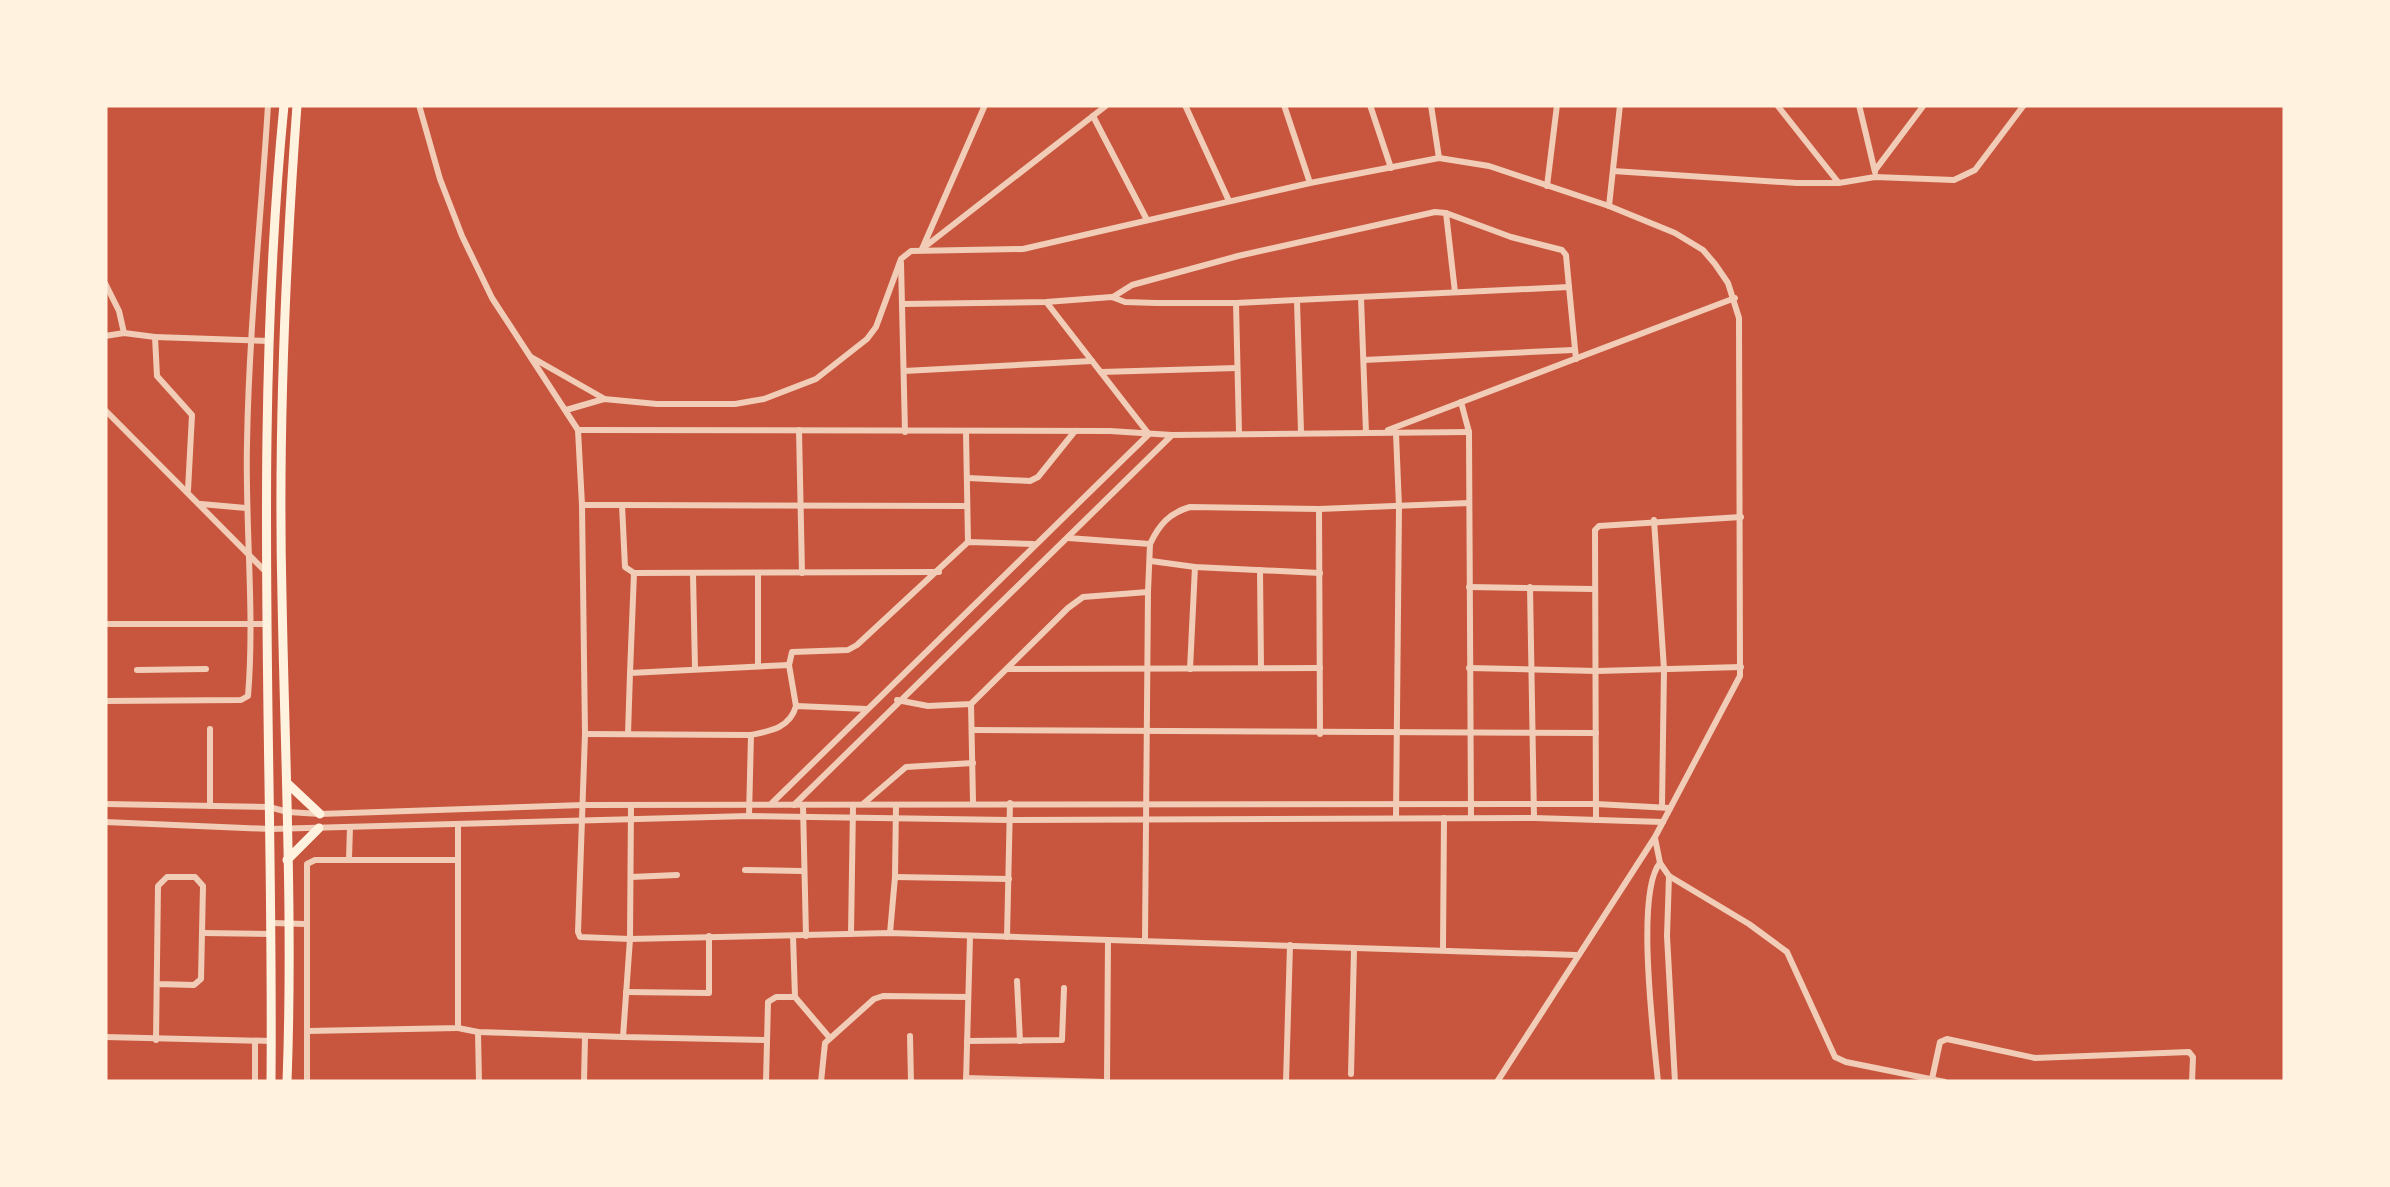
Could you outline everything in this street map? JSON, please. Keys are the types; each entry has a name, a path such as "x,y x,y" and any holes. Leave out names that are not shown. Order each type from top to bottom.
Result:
{"main road":[{"path":"271,1082 273,929 266,572 269,341 284,105"},
{"path":"287,1082 288,812 281,446 284,316 298,105"},
{"path":"287,784 320,814"},
{"path":"288,860 319,828"}],"street":[{"path":"105,701 244,700 248,694 246,508 250,340 268,105"},
{"path":"419,105 440,178 492,298 578,430 585,734 578,932 585,939 890,933 1577,954"},
{"path":"922,249 985,105"},
{"path":"922,249 1106,105"},
{"path":"1185,105 1229,201"},
{"path":"1284,105 1310,183"},
{"path":"1370,105 1391,168"},
{"path":"1431,105 1440,158"},
{"path":"1547,186 1557,105"},
{"path":"1609,206 1620,105"},
{"path":"1777,105 1839,183"},
{"path":"1859,105 1875,173"},
{"path":"1875,173 1924,105"},
{"path":"1614,171 1839,183 1875,173 1954,180 1975,170 2024,105"},
{"path":"1092,116 1147,220"},
{"path":"566,410 604,399 735,404 764,399 816,378 841,362 876,326 901,259 912,250 1023,249 1310,183 1440,158 1489,166 1609,206 1675,233 1703,250 1728,283 1739,318 1741,667 1738,681 1666,807"},
{"path":"1112,298 1132,285 1238,256 1424,213 1446,213 1564,252 1574,355"},
{"path":"1446,213 1455,292"},
{"path":"901,259 905,432"},
{"path":"105,283 119,311 124,333"},
{"path":"902,304 1112,298 1156,304 1236,303 1569,287"},
{"path":"1361,298 1366,433"},
{"path":"1382,432 1574,355 1735,298"},
{"path":"1298,301 1301,432"},
{"path":"1046,302 1149,433"},
{"path":"1236,303 1239,432"},
{"path":"105,336 124,333 269,341"},
{"path":"155,337 156,376 192,415 188,492"},
{"path":"1364,360 1574,355"},
{"path":"530,356 604,399"},
{"path":"904,372 1092,361"},
{"path":"1101,372 1238,368"},
{"path":"1462,402 1469,432 1471,818"},
{"path":"105,410 266,572"},
{"path":"578,430 1469,432"},
{"path":"799,430 802,573"},
{"path":"968,478 1030,482 1038,478 1075,431"},
{"path":"585,734 751,735 776,730 790,719 796,706 789,657 797,649 848,650 858,645 968,542 966,432"},
{"path":"771,804 1149,433"},
{"path":"1396,433 1396,818"},
{"path":"793,806 1172,434"},
{"path":"1145,940 1150,544 1166,520 1190,506 1319,509 1469,503"},
{"path":"200,504 246,508"},
{"path":"582,505 968,506"},
{"path":"622,505 626,566 634,573 939,572"},
{"path":"1319,509 1320,734"},
{"path":"1596,820 1596,528 1654,520 1741,516"},
{"path":"1497,1082 1663,822 1664,669 1654,520"},
{"path":"1046,532 1059,545"},
{"path":"1066,538 1150,544"},
{"path":"968,542 1034,544"},
{"path":"1152,562 1194,568 1320,573"},
{"path":"1190,669 1194,568"},
{"path":"1260,570 1261,668"},
{"path":"628,734 634,573"},
{"path":"693,574 695,668"},
{"path":"758,575 758,665"},
{"path":"1470,586 1594,588"},
{"path":"1530,587 1534,818"},
{"path":"897,700 928,706 971,704 1083,597 1148,592"},
{"path":"105,624 268,624"},
{"path":"630,672 789,665"},
{"path":"1469,668 1741,667"},
{"path":"1006,669 1320,668"},
{"path":"137,670 206,670"},
{"path":"880,698 890,708"},
{"path":"971,704 973,802"},
{"path":"796,706 868,708"},
{"path":"210,729 210,806"},
{"path":"973,730 1596,733"},
{"path":"749,816 751,735"},
{"path":"850,934 853,817 857,806 906,767 973,762"},
{"path":"105,804 269,807 320,814 631,805 973,802 1666,807"},
{"path":"1007,936 1010,803"},
{"path":"623,1037 630,939 631,805"},
{"path":"890,933 896,805"},
{"path":"803,806 806,936"},
{"path":"1283,819 1284,806"},
{"path":"105,822 288,829 749,816 1010,820 1534,818 1663,822"},
{"path":"1443,948 1444,818"},
{"path":"458,824 458,1028"},
{"path":"349,859 350,827"},
{"path":"1655,837 1660,863 1668,876 1749,924 1787,952 1835,1056 1846,1062 1945,1082"},
{"path":"307,1082 306,864 314,860 349,859 458,860"},
{"path":"1658,1082 1650,984 1649,903 1652,872 1660,863"},
{"path":"745,870 802,870"},
{"path":"631,877 677,875"},
{"path":"1668,876 1667,936 1676,1082"},
{"path":"156,1040 158,886 162,878 195,877 202,883 201,979 198,983 157,984"},
{"path":"895,878 1008,878"},
{"path":"203,933 305,924"},
{"path":"626,992 710,992 709,936"},
{"path":"793,936 795,997 828,1037"},
{"path":"970,937 966,1080 1107,1082 1108,940"},
{"path":"1286,1082 1290,945"},
{"path":"1351,1074 1354,950"},
{"path":"1017,982 1020,1041"},
{"path":"967,1041 1062,1040 1064,988"},
{"path":"821,1082 822,1053 828,1037 866,1003 882,996 968,997"},
{"path":"766,1082 768,1002 776,997 795,997"},
{"path":"308,1031 458,1028 586,1037 766,1040"},
{"path":"478,1032 479,1082"},
{"path":"910,1036 911,1082"},
{"path":"105,1037 272,1042"},
{"path":"584,1082 586,1037"},
{"path":"1932,1079 1940,1042 1947,1039 2035,1058 2189,1052 2194,1056 2192,1082"},
{"path":"255,1082 256,1041"}]}
